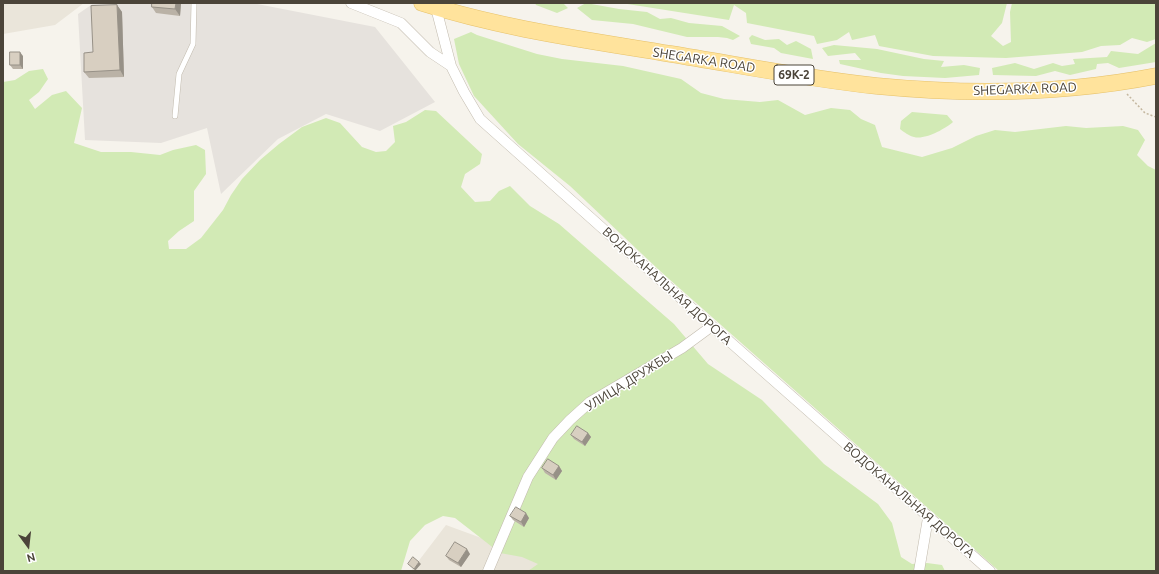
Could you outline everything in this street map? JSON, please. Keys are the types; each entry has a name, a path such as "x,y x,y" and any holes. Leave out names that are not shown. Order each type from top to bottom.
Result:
{"main road":[{"name":"SHEGARKA ROAD","path":"429,5 486,21 545,33 814,78 877,86 939,91 1022,91 1062,89 1156,76"}],"street":[{"name":"ВОДОКАНАЛЬНАЯ ДОРОГА","path":"351,3 401,23 430,52 451,66 480,119 928,518 990,571"},
{"path":"429,5 451,66"},
{"name":"УЛИЦА ДРУЖБЫ","path":"488,571 528,477 553,438 590,402 682,348 712,326"},
{"path":"920,571 928,518"}],"lane":[{"path":"175,116 179,74 193,44 194,3"}],"path":[{"path":"1116,82 1139,108 1145,113 1156,117"}],"shaded area":[{"path":"3,3 84,3 55,25 3,34"},
{"path":"94,3 252,3 375,27 435,102 380,131 326,114 278,139 221,194 207,128 161,143 85,140 78,14"},
{"path":"446,525 555,565 553,571 411,571"}],"green space":[{"path":"535,3 563,3 568,8 557,13 536,5"},
{"path":"586,3 647,12 660,19 671,18 689,23 722,26 740,36 733,40 718,37 687,37 633,24 592,20 577,8"},
{"path":"621,3 1007,3 1002,23 991,36 1003,46 1011,42 1010,12 1012,3 1156,3 1156,39 1147,42 1132,38 1120,45 1101,46 1082,52 1006,58 933,56 879,46 875,35 852,40 849,32 837,40 817,44 814,36 747,23 746,13 734,5 729,20"},
{"path":"471,32 537,54 562,59 623,66 681,79 701,93 724,99 760,102 778,100 805,115 831,108 850,110 861,119 875,125 882,147 922,157 952,148 976,136 995,130 1015,132 1066,126 1086,128 1123,126 1138,130 1145,140 1137,155 1148,166 1156,170 1156,571 999,571 660,271 570,186 518,144 474,96 459,64 454,39"},
{"path":"752,35 765,40 779,39 787,45 796,41 811,49 813,59 781,53 774,48 751,44 749,38"},
{"path":"1156,43 1156,62 1119,68 1108,63 1097,64 1096,69 1070,75 1055,71 1036,76 993,75 992,68 1015,63 1034,69 1053,63 1062,66 1075,64 1073,59 1107,57 1111,51 1138,54"},
{"path":"834,45 877,49 924,59 944,61 941,67 964,65 980,68 979,75 945,78 903,76 881,73 840,64 839,60 861,60 855,53 828,56 822,48"},
{"path":"43,69 48,79 39,92 29,100 35,109 52,95 66,91 82,108 74,143 101,152 131,152 160,155 173,150 196,145 205,150 206,174 194,191 194,221 179,231 168,241 169,249 186,249 201,238 223,210 242,179 260,160 302,127 326,118 340,123 362,147 376,152 386,151 395,142 393,126 406,122 425,110 436,111 482,154 480,164 465,174 461,187 475,202 490,201 499,191 510,186 530,206 559,224 674,324 708,364 762,400 824,464 878,504 892,523 901,557 912,564 927,563 942,565 945,571 528,571 538,564 522,557 500,553 455,518 443,516 425,525 410,541 401,571 3,571 3,82 15,80 29,71"},
{"path":"912,112 947,115 953,122 940,131 924,137 914,137 908,135 900,129 901,121"}],"building":[{"path":"152,3 176,3 175,9 152,7"},
{"path":"117,5 120,70 84,72 84,53 93,52 91,6"},
{"path":"10,52 20,52 20,65 10,65"},
{"path":"577,426 588,433 582,442 571,435"},
{"path":"548,459 559,466 553,475 542,468"},
{"path":"516,507 526,513 521,522 510,516"},
{"path":"455,542 467,549 458,563 446,556"},
{"path":"413,557 419,562 414,569 408,564"}]}
